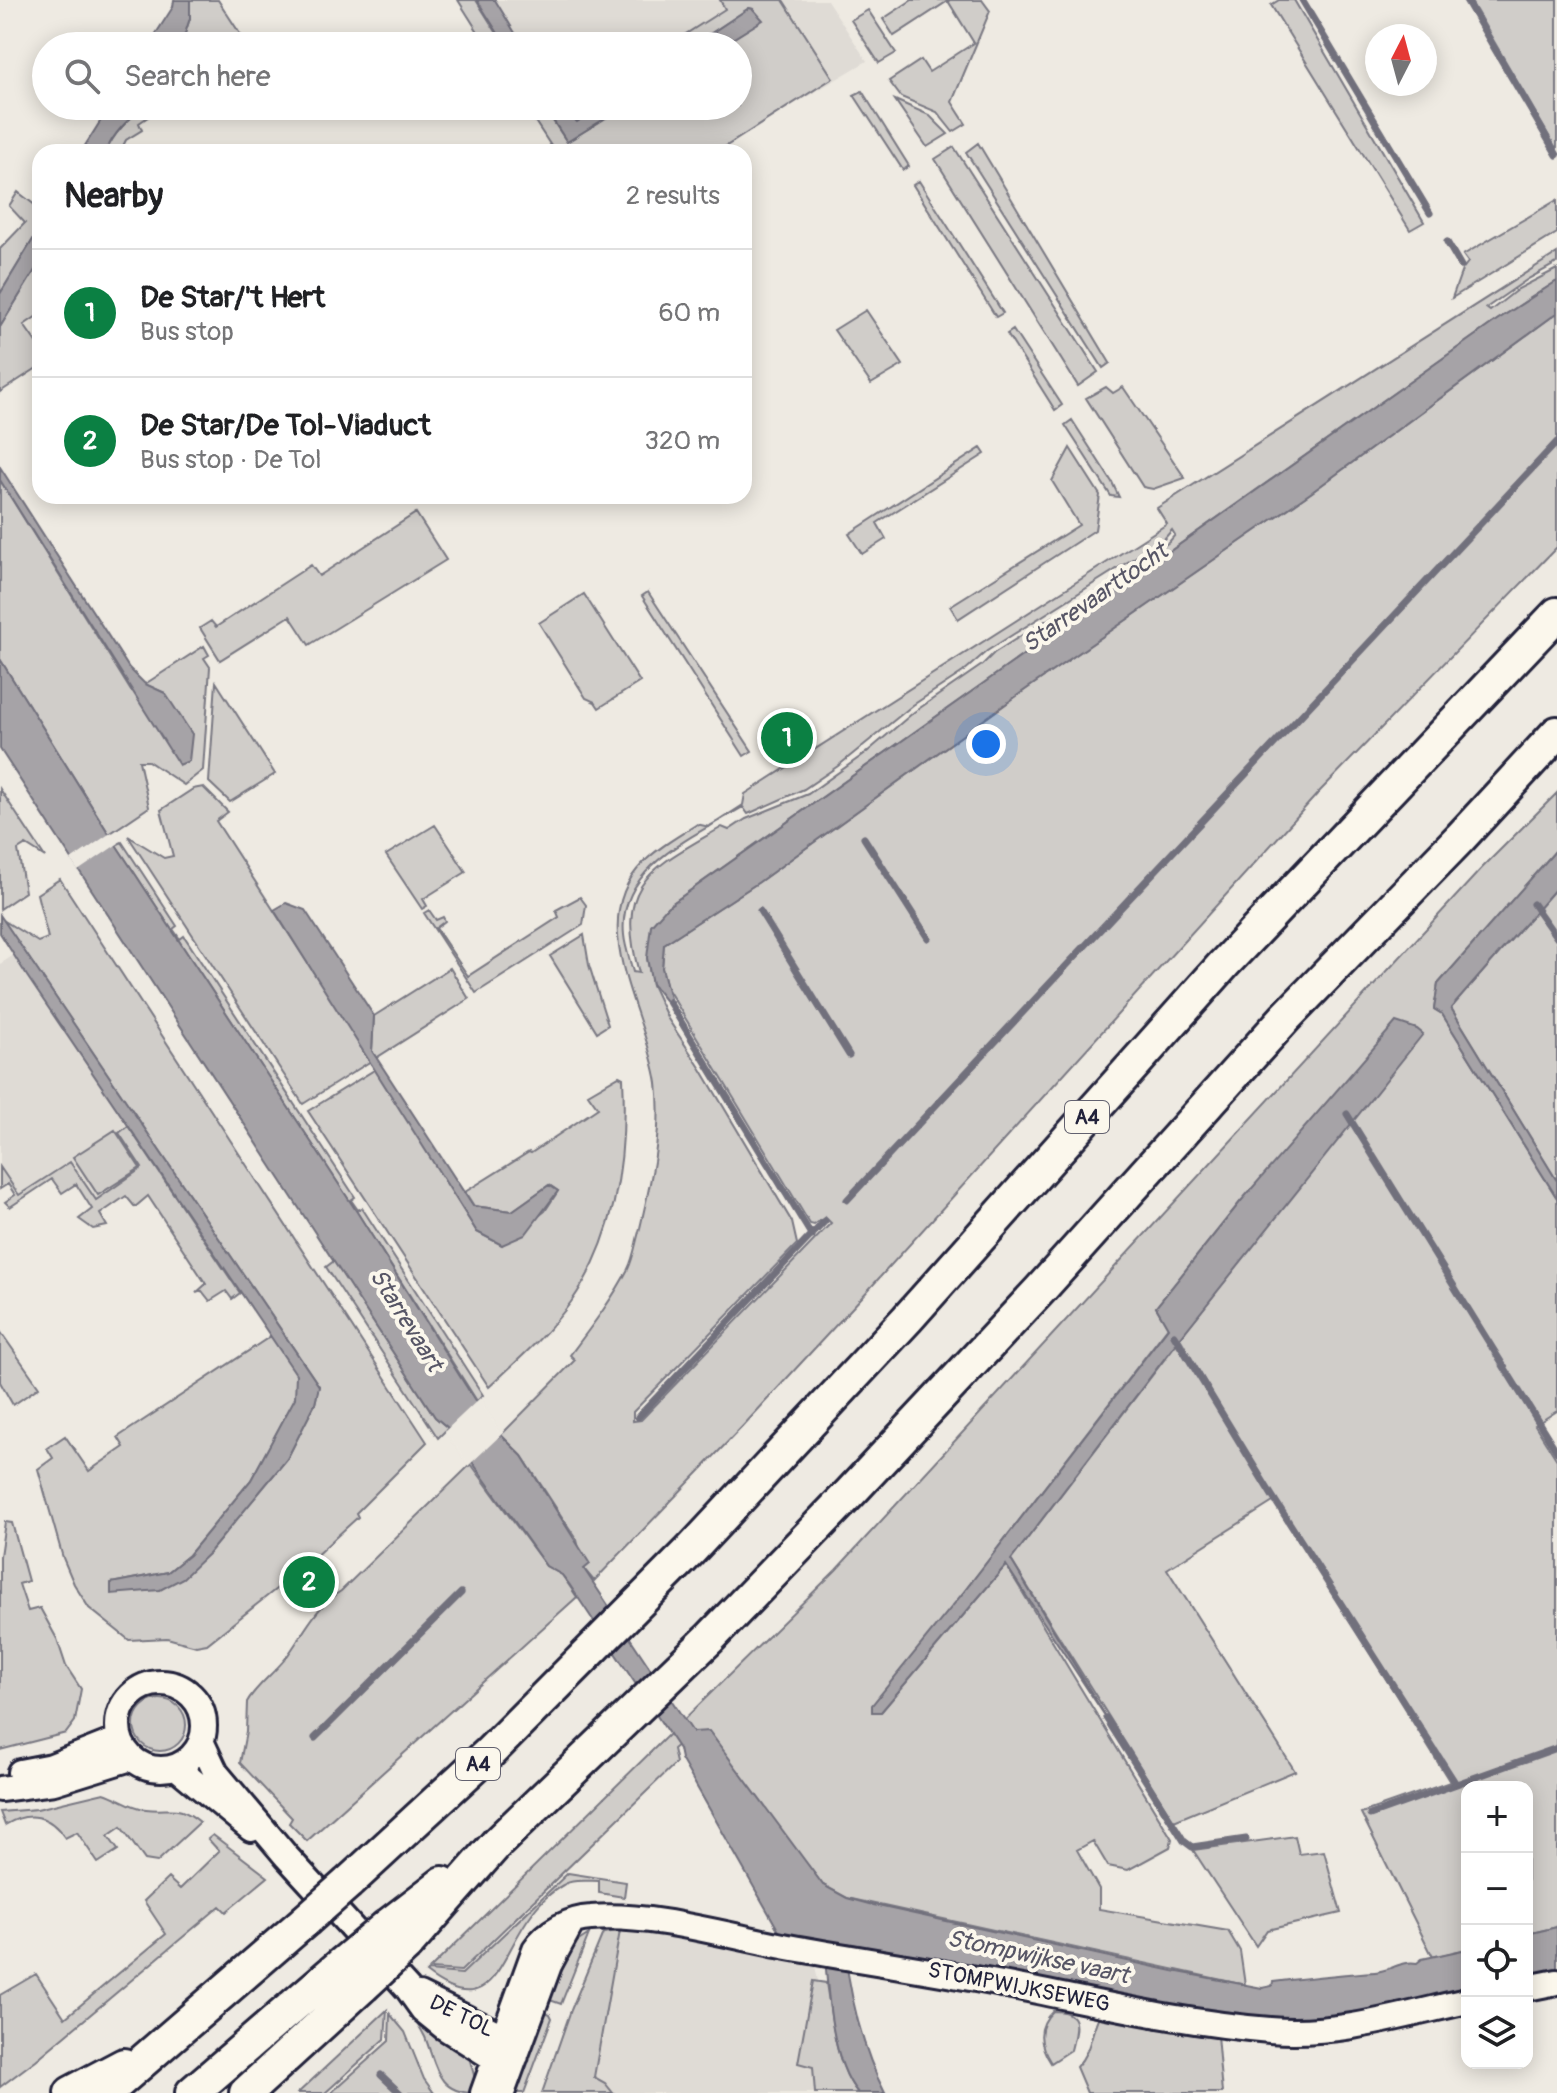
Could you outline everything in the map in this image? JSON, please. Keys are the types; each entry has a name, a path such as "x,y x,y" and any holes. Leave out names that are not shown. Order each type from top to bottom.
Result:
{"highway":[{"name":"A4","path":"106,2093 348,1883 489,1753 613,1629 907,1319 1224,964 1557,614"},
{"path":"246,2093 353,1975 497,1843 654,1692 850,1493 1040,1290 1285,1018 1557,733"},
{"path":"192,2093 353,1975"},
{"name":"A4","path":"71,2093 158,2047"}],"street":[{"path":"166,1682 177,1685 196,1700 205,1720 202,1743 187,1761 176,1767 152,1769 125,1748 118,1727 124,1703 142,1687 166,1682"},
{"name":"DE TOL","path":"202,1743 216,1773 287,1857 408,1989 505,2050"},
{"path":"0,1775 125,1748"},
{"path":"0,1789 54,1782 125,1748"},
{"name":"DE TOL","path":"176,1767 287,1857"},
{"name":"STOMPWIJKSEWEG","path":"505,2050 571,1924 588,1918 636,1918 1208,2023 1274,2031 1313,2030 1381,2020 1461,2002"},
{"path":"1533,1987 1557,1982"},
{"path":"483,2093 505,2050"},
{"path":"502,2093 505,2050"}],"shaded area":[{"path":"190,0 218,0 239,32 186,32 190,18"},
{"path":"458,0 476,0 496,32 478,32"},
{"path":"490,0 827,0 867,61 727,144 578,144 564,120 752,120 752,32 509,32"},
{"path":"720,0 783,0 833,78 730,144 550,144 534,120 552,120 567,142 602,120 752,120 752,32 743,32 762,20 749,8 713,32 689,32 725,9"},
{"path":"912,0 982,0 990,11 952,102 966,124 953,132 937,112 901,97 889,81 921,60 929,72 974,43 948,1 894,36 883,19"},
{"path":"1279,0 1294,0 1424,222 1410,230 1271,5"},
{"path":"1470,0 1557,0 1557,150"},
{"path":"868,10 896,53 879,63 851,20"},
{"path":"862,91 909,166 903,170 854,95"},
{"path":"895,100 929,115 948,134 927,147"},
{"path":"143,120 139,123 142,130 124,144 110,144 117,133 127,121"},
{"path":"978,143 1110,363 1103,368 966,152"},
{"path":"954,147 1098,372 1078,386 935,159"},
{"path":"919,181 1003,313 996,317 913,185"},
{"path":"18,192 32,203 32,241 0,294 0,249 25,223 9,206"},
{"path":"1557,200 1557,233 1452,298 1468,262 1463,255"},
{"path":"1557,253 1557,263 1486,308 1490,311 1518,289 1557,269 1557,281 1497,320 667,907 647,958 652,985 668,1019 792,1222 797,1244 633,1412 633,1421 641,1420 831,1223 825,1217 814,1225 810,1224 667,988 662,968 664,944 759,882 1025,690 1312,492 1557,313 1557,547 1320,791 862,1297 594,1581 584,1569 577,1540 522,1456 501,1435 575,1360 570,1355 628,1269 644,1210 655,1156 657,1083 618,941 618,913 626,887 643,863 662,847 697,824 708,827 663,856 633,890 625,911 624,935 633,972 639,973 632,942 631,917 644,881 658,867 722,827 729,830 746,819 808,794 994,653 1041,623 1085,601 1169,542 1175,535 1172,530 1164,539 987,651 804,789 748,814 743,807 716,822 743,805 745,794 1167,524 1157,508"},
{"path":"32,275 32,320 24,325 32,336 32,371 0,392 0,327"},
{"path":"866,310 903,365 871,384 834,330"},
{"path":"1013,330 1062,405 1055,410 1007,334"},
{"path":"1106,387 1113,393 1123,387 1185,478 1153,489 1143,487 1086,398"},
{"path":"1072,420 1119,497 1111,496 1065,425"},
{"path":"981,448 985,454 877,523 886,539 862,554 849,534"},
{"path":"1070,448 1100,495 1095,530 958,619 950,606 1079,525 1052,481"},
{"path":"0,480 131,691 165,693 145,684 204,646 209,655 204,658 210,667 203,770 184,785 148,761 139,761 149,807 109,834 0,659"},
{"path":"416,513 446,560 309,645 290,616 220,660 200,628 211,621 216,627 311,565 319,576"},
{"path":"648,592 752,751 744,756 642,596"},
{"path":"584,594 640,682 599,708 586,698 539,623"},
{"path":"216,682 275,774 230,802 209,782"},
{"path":"203,787 228,812 216,821 371,1061 303,1104 128,836 164,858 173,856 161,810 193,789"},
{"path":"0,789 45,857 26,845 18,850 25,892 0,909"},
{"path":"1557,793 1557,849 1438,984 1434,1009 1442,1014 1557,1198 1557,1411 1535,1425 1557,1460 1557,1927 1533,1933 1533,1781 1461,1781 1461,1950 1433,1957 1361,1813 1450,1782 1273,1497 1273,1502 1167,1569 1295,1771 1174,1821 1011,1560 1177,1343 1250,1459 1180,1338 1363,1107 1241,1201 1156,1307 1168,1327 963,1593 881,1712 1006,1565 1172,1839 1170,1847 1128,1870 1108,1866 1093,1841 1077,1850 1099,1889 1099,1909 1228,1931 1240,1951 1245,1985 847,1898 823,1885 780,1829 693,1732 673,1749 676,1763 461,1971 430,1969 836,1570 1482,868"},
{"path":"435,825 466,872 423,899 427,906 422,909 386,855"},
{"path":"122,842 177,926 173,929 180,939 184,936 355,1197 351,1200 358,1210 362,1208 483,1395 477,1401 116,845"},
{"path":"60,879 427,1442 356,1513 358,1517 300,1570 207,1644 196,1646 167,1638 129,1640 89,1608 63,1558 38,1469 53,1458 47,1448 65,1436 89,1471 124,1447 118,1437 271,1336 296,1373 296,1397 251,1480 189,1555 168,1572 111,1583 160,1590 209,1553 287,1459 315,1404 319,1386 3,920 38,942 48,938 37,894"},
{"path":"1557,887 1557,1181 1451,1008"},
{"path":"580,897 586,905 583,925 476,993 424,913 429,910 436,920 443,917 445,921 436,928 468,976 559,917 556,910"},
{"path":"584,935 589,965 608,1025 597,1032 550,956"},
{"path":"14,955 119,1113 126,1126 118,1133 142,1168 96,1199 70,1161 20,1195 0,1166 0,964"},
{"path":"450,968 469,999 376,1058 372,1051 374,1016"},
{"path":"376,1069 477,1232 502,1245 545,1211 558,1191 549,1185 512,1211 474,1206 465,1192 598,1108 588,1094 619,1076 623,1078 620,1166 599,1251 562,1314 489,1387 308,1111"},
{"path":"128,1126 240,1293 232,1299 226,1291 210,1301 202,1291 196,1293 206,1284 148,1196 135,1207 126,1196 100,1214 107,1226 93,1229 79,1219 92,1209 76,1184 62,1193 52,1179 10,1207 5,1202 15,1195 8,1184 0,1189 0,1167 19,1195 70,1162 96,1200 142,1168 119,1133"},
{"path":"115,1130 140,1168 98,1195 73,1157"},
{"path":"334,1261 435,1417 448,1428 438,1438 326,1267"},
{"path":"0,1331 39,1387 13,1405 0,1382"},
{"path":"471,1464 546,1566 562,1575 577,1597 307,1841 289,1823 292,1818 240,1763 246,1732 247,1702 285,1659 324,1605"},
{"path":"5,1522 12,1523 28,1581 19,1584 28,1611 40,1608 57,1639 66,1666 81,1689 75,1721 66,1733 0,1750 0,1556"},
{"path":"160,1699 178,1707 186,1725 178,1743 160,1751 142,1743 134,1725 142,1707"},
{"path":"104,1793 140,1808 180,1810 200,1822 157,1862 145,1860 121,1827 108,1836 118,1850 98,1863 77,1832 65,1838 53,1824 31,1816 5,1825 0,1812 37,1809"},
{"path":"213,1835 268,1877 226,1912 220,1906 0,2087 0,1995 36,1974 65,2018 166,1934 144,1901 168,1878 180,1889 219,1851 208,1839"},
{"path":"1295,1836 1299,1854 1324,1851 1341,1913 1267,1930 1256,1946 1193,1850"},
{"path":"568,1873 626,1882 624,1897 599,1893 599,1881 567,1883 534,1911 502,1965 480,1988 466,1992 448,1987 426,1973 462,1974"},
{"path":"635,1929 814,1960 832,2055 850,2093 592,2093 620,1931"},
{"path":"620,1931 594,2077 605,2083 613,2093 542,2093 571,2010 603,1933"},
{"path":"589,1934 561,2004 544,1998 571,1946"},
{"path":"813,1981 826,1983 839,2056 858,2093 815,2093 813,2067 798,2063"},
{"path":"411,2007 469,2057 474,2075 474,2093 452,2088 439,2075 425,2037 408,2010"},
{"path":"539,2009 552,2018 524,2093 509,2093"},
{"path":"387,2010 385,2039 325,2093 298,2093"},
{"path":"1053,2011 1069,2014 1075,2028 1071,2050 1051,2063 1041,2036 1044,2023"},
{"path":"390,2014 405,2032 424,2079 434,2093 331,2093 389,2041"},
{"path":"1100,2014 1217,2035 1222,2093 1087,2093 1076,2067 1085,2055"}],"water":[{"path":"174,0 190,0 190,18 186,32 157,32 173,7"},
{"path":"477,0 495,0 514,32 497,32"},
{"path":"749,8 763,20 744,32 713,32"},
{"path":"101,120 128,120 110,144 86,144"},
{"path":"553,120 602,120 567,142"},
{"path":"32,241 32,275 0,327 0,294"},
{"path":"1557,281 1557,313 1312,492 1025,690 759,882 664,944 662,968 673,1010 652,984 647,958 651,925 667,907 1497,320"},
{"path":"0,467 129,668 145,684 165,693 192,734 189,761 179,765 0,480"},
{"path":"0,659 109,834 357,1212 498,1437 501,1435 522,1456 590,1564 584,1569 684,1719 693,1732 709,1731 823,1885 847,1898 869,1904 1262,1988 1272,1986 1273,1982 1380,1971 1461,1950 1461,1992 1320,2019 1259,2019 1182,2009 847,1943 844,1946 858,2021 885,2093 858,2093 841,2062 836,2042 824,1941 780,1933 681,1759 679,1749 569,1584 562,1575 546,1566 448,1428 435,1417 0,749"},
{"path":"1557,849 1557,887 1451,1008 1557,1181 1557,1198 1442,1014 1434,1009 1438,984"},
{"path":"286,903 305,910 374,1016 372,1051 473,1206 512,1211 549,1185 558,1191 525,1235 502,1245 477,1232 274,910"},
{"path":"0,915 319,1386 315,1404 287,1459 209,1553 183,1578 160,1590 111,1594 111,1583 168,1572 189,1555 251,1480 295,1398 296,1374 27,976 0,933"},
{"path":"1396,1022 1423,1034 1180,1338 1011,1560 1111,1725 1006,1565 881,1712 872,1712 872,1705 963,1593 1168,1328 1156,1307 1241,1201"},
{"path":"1557,1927 1557,1971 1533,1977 1533,1933"}],"pier":[{"path":"112,832 119,843 78,871 71,860"},
{"path":"480,1398 499,1431 504,1432 468,1466 445,1431"}],"waterway":[{"path":"1302,0 1430,213"},
{"path":"1466,0 1557,155"},
{"path":"1447,242 1461,266"},
{"path":"847,1200 1557,442"},
{"path":"864,838 928,938"},
{"path":"1533,904 1557,938"},
{"path":"760,911 849,1055"},
{"path":"669,1002 812,1236"},
{"path":"1347,1114 1557,1452"},
{"path":"638,1417 825,1221"},
{"path":"1174,1335 1271,1494 1456,1784"},
{"path":"315,1738 461,1593"},
{"path":"1106,1718 1184,1841 1192,1847 1246,1839"},
{"path":"1370,1815 1557,1748"},
{"path":"381,2075 400,2093"}],"place":[{"name":"De Star/'t Hert","path":"787,738"},
{"name":"De Star/De Tol-Viaduct","path":"309,1582"}],"water label":[{"name":"Starrevaarttocht","path":"1095,598"},
{"name":"Starrevaart","path":"406,1320"},
{"name":"Stompwijkse vaart","path":"1038,1957"}]}
